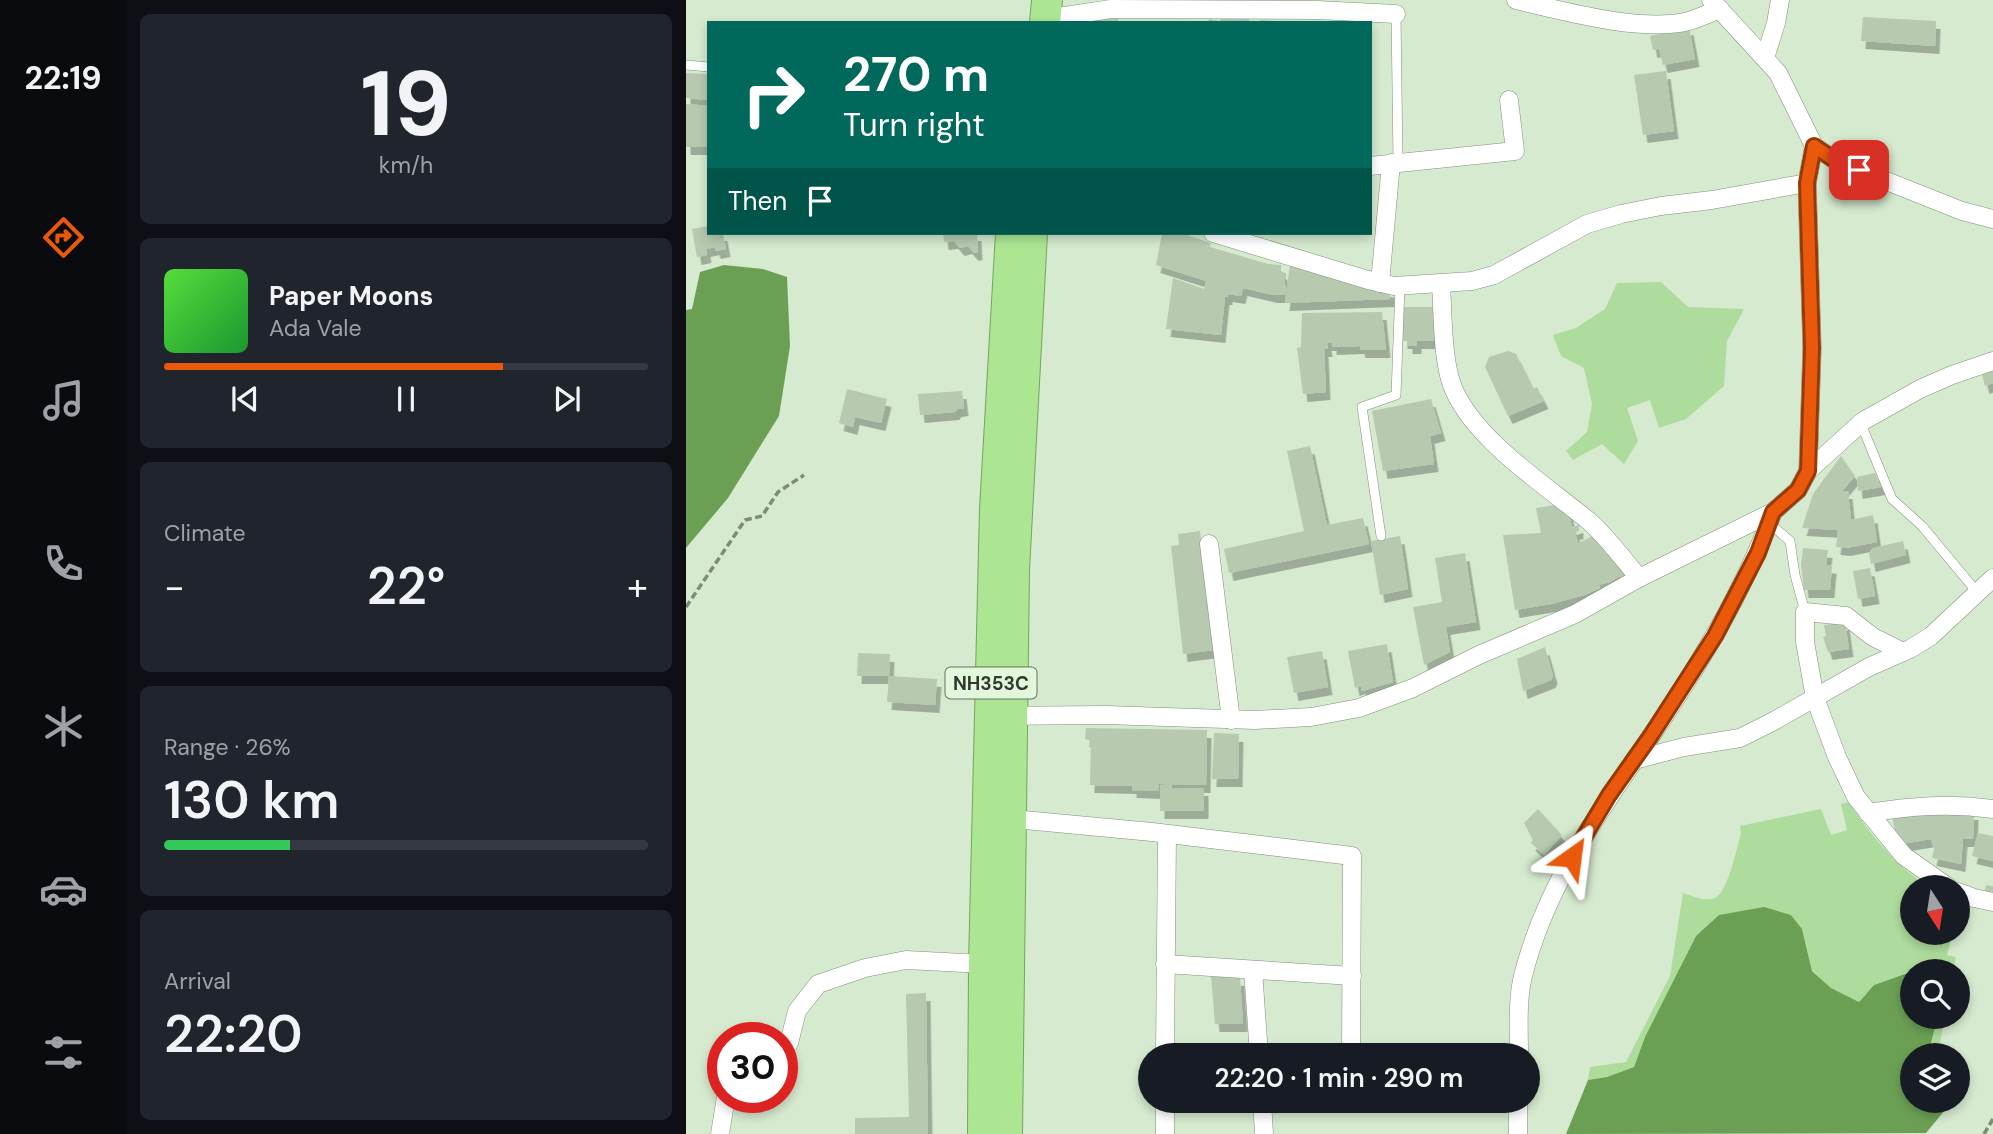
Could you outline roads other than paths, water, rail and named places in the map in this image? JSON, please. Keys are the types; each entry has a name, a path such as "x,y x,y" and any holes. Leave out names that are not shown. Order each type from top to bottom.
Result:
{"highway":[{"name":"NH353C","path":"1007,1134 995,509 1011,235"},
{"name":"NH353C","path":"1001,716 1014,570 1032,235"},
{"name":"NH353C","path":"983,1134 985,964 1000,818"}],"street":[{"path":"1516,0 1622,22 1664,24 1687,21 1716,5 1778,73 1814,146 1836,161 1962,211 1993,219"},
{"path":"1765,58 1780,0"},
{"path":"1037,13 1111,9 1317,9 1396,14"},
{"path":"1372,166 1516,151 1509,100"},
{"path":"1808,471 1812,348 1807,183 1814,146"},
{"path":"1380,283 1395,163"},
{"path":"1219,235 1380,283 1400,286 1441,285 1494,275 1587,224 1621,214 1807,183"},
{"path":"1441,285 1446,355 1452,388 1470,418 1550,491 1592,524 1639,578"},
{"path":"1001,716 1106,715 1231,720 1311,716 1359,708 1413,688 1479,655 1575,614 1639,578 1771,518 1798,490 1808,471 1860,423 1920,389 1993,361"},
{"path":"1519,1043 1522,980 1537,930 1560,878 1609,795 1715,636 1758,553 1771,518"},
{"path":"1209,544 1231,720"},
{"path":"1634,760 1684,747 1740,738 1931,636 1993,578"},
{"path":"1903,652 1873,637 1846,617 1805,612 1805,642 1815,698 1846,777 1856,797 1905,856 1931,875"},
{"path":"1868,813 1916,806 1952,805 1993,809"},
{"path":"1000,818 1352,856 1351,1043"},
{"path":"1165,1043 1167,834"},
{"path":"1970,896 1993,902"},
{"path":"794,1022 797,1012 818,984 864,968 906,960 985,964"},
{"path":"1165,964 1352,976"},
{"path":"1253,970 1258,1043"},
{"path":"720,1134 723,1113"},
{"path":"1165,1113 1166,1134"},
{"path":"1263,1113 1264,1134"},
{"path":"1518,1113 1518,1134"}],"lane":[{"path":"1395,163 1396,14"},
{"path":"686,65 707,67"},
{"path":"1381,536 1362,407 1396,395 1400,286"},
{"path":"1860,423 1892,499 1922,526 1977,592"},
{"path":"1771,518 1790,541 1805,612"}]}
